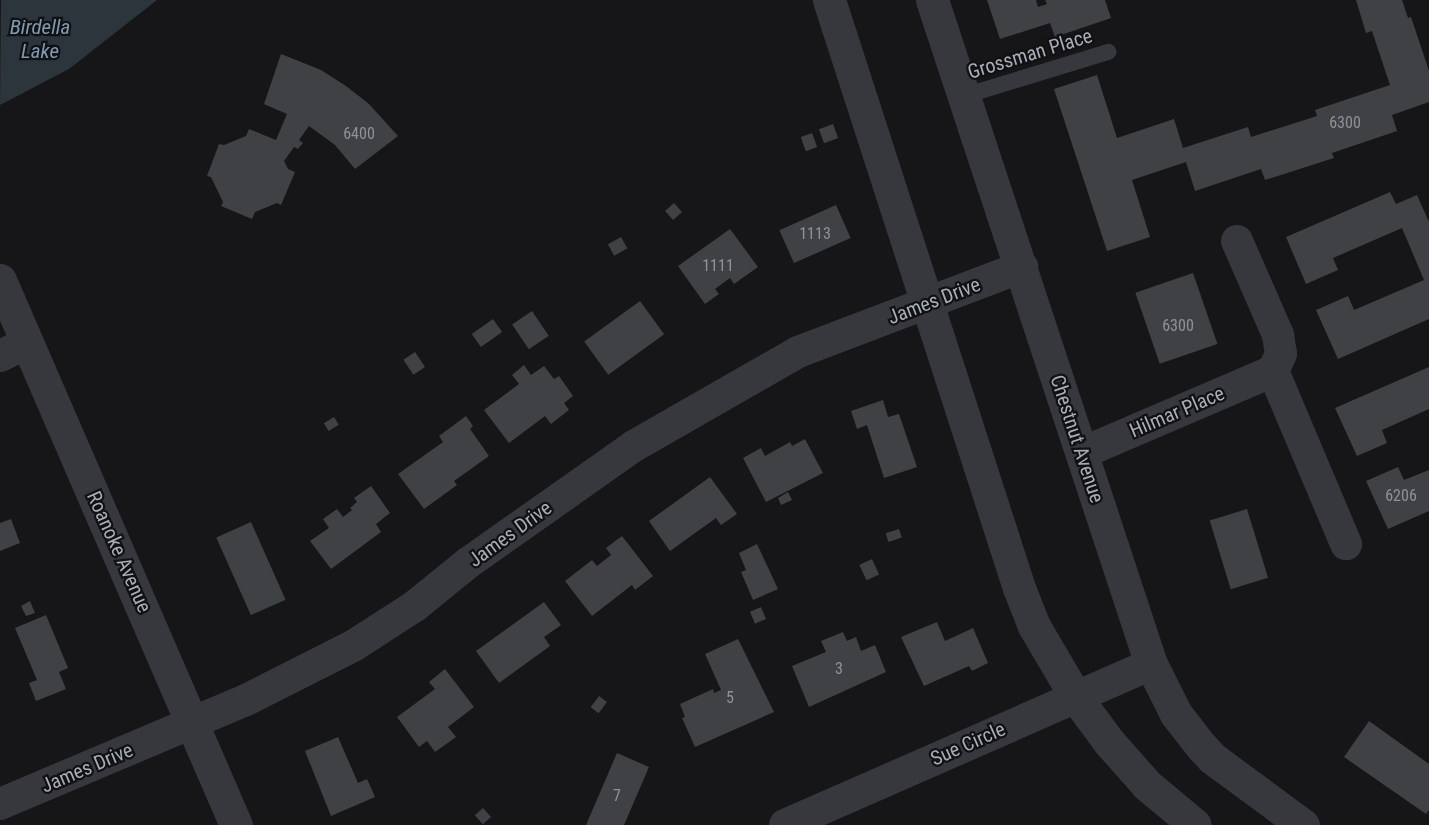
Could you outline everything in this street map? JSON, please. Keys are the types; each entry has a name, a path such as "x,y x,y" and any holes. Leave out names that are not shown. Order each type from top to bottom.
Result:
{"street":[{"path":"829,0 929,302 1019,588 1034,626 1075,696 1109,742 1147,785 1195,825"},
{"name":"Chestnut Avenue","path":"932,0 1022,267 1151,664 1176,714 1212,758 1304,825"},
{"path":"1237,241 1278,335 1281,354 1273,371 1346,544"},
{"name":"James Drive","path":"0,804 194,723 352,646 415,606 468,563 634,446 798,352 1022,267"},
{"name":"Roanoke Avenue","path":"0,280 14,350 194,723 236,825"},
{"name":"Hilmar Place","path":"1082,453 1273,371"},
{"name":"Sue Circle","path":"785,825 1151,664"}],"lane":[{"name":"Grossman Place","path":"964,96 1108,52"}],"water":[{"name":"Birdella Lake","path":"1,0 157,0 69,69 0,105"}],"building":[{"path":"987,0 1036,0 1038,7 1047,4 1045,0 1105,0 1111,18 1055,37 1050,23 1000,39"},
{"path":"1356,0 1402,0 1408,18 1411,17 1429,71 1429,102 1392,115 1397,131 1332,153 1334,158 1265,180 1261,169 1195,191 1186,162 1132,180 1150,237 1107,251 1054,89 1097,75 1117,138 1174,119 1183,148 1248,127 1251,137 1317,116 1315,110 1390,85 1372,31 1366,33"},
{"path":"281,54 321,70 346,86 369,104 398,136 355,169 335,145 309,126 299,140 303,143 298,149 294,147 284,161 288,169 295,172 281,205 277,203 255,212 252,219 221,206 223,202 211,177 207,176 219,144 224,145 246,136 249,129 276,140 287,114 264,104"},
{"path":"833,124 838,138 824,143 819,129"},
{"path":"812,133 817,147 806,151 801,137"},
{"path":"1390,192 1396,204 1417,195 1429,222 1429,319 1338,359 1316,310 1348,296 1354,310 1424,280 1402,228 1333,258 1338,270 1306,284 1286,237"},
{"path":"674,203 682,212 673,220 665,211"},
{"path":"836,205 851,238 794,263 779,230"},
{"path":"730,229 758,267 734,284 730,278 715,289 719,294 705,304 678,266"},
{"path":"621,237 627,248 614,256 608,244"},
{"path":"1193,273 1217,344 1160,364 1135,293"},
{"path":"640,301 664,334 608,375 584,342"},
{"path":"532,311 549,336 529,349 512,324"},
{"path":"493,319 502,332 481,347 472,334"},
{"path":"415,352 425,367 413,375 403,360"},
{"path":"524,365 531,375 544,366 554,379 559,376 573,396 564,403 569,410 551,424 545,416 509,443 484,410 519,384 512,375"},
{"path":"1429,367 1429,409 1382,430 1387,443 1357,456 1335,408"},
{"path":"883,400 888,417 899,414 917,467 884,478 867,425 857,429 851,411"},
{"path":"466,416 473,426 470,429 489,456 454,481 457,485 424,509 398,474 443,442 439,436"},
{"path":"334,417 339,425 329,431 324,423"},
{"path":"805,439 823,473 766,502 743,458 761,448 765,456 790,442 792,446"},
{"path":"1398,467 1404,480 1429,470 1429,511 1388,529 1366,481"},
{"path":"710,477 737,514 721,525 716,518 670,551 649,521"},
{"path":"371,486 390,513 376,524 381,532 331,569 310,541 329,528 323,519 337,509 343,517 352,510 350,508 357,502 354,498"},
{"path":"788,492 792,500 781,505 778,498"},
{"path":"1247,509 1268,578 1231,589 1210,520"},
{"path":"11,519 20,543 0,551 0,523"},
{"path":"251,522 286,600 251,615 216,537"},
{"path":"899,529 902,538 888,542 886,533"},
{"path":"622,536 653,576 635,590 632,585 592,616 565,581 592,560 597,566 611,555 606,548"},
{"path":"757,544 778,589 753,600 741,572 746,570 739,553"},
{"path":"872,559 879,574 866,580 859,565"},
{"path":"30,601 35,613 26,616 21,606"},
{"path":"544,602 561,625 544,637 550,646 499,683 476,651"},
{"path":"761,607 766,619 755,624 750,612"},
{"path":"46,615 68,668 59,672 66,689 36,701 29,683 37,680 15,628"},
{"path":"937,622 945,641 973,628 988,663 972,671 969,666 924,686 901,637"},
{"path":"843,632 847,641 856,637 861,651 875,645 886,672 809,707 792,666 826,652 821,641"},
{"path":"738,639 774,712 695,747 682,718 685,717 680,704 713,689 714,693 721,690 705,654"},
{"path":"445,669 474,707 448,727 456,737 435,752 427,741 419,747 397,717 435,689 429,682"},
{"path":"599,696 607,702 599,713 591,707"},
{"path":"1369,721 1429,764 1429,810 1426,814 1344,757"},
{"path":"338,737 358,783 367,779 375,797 331,816 305,751"},
{"path":"617,753 649,767 624,825 586,825"},
{"path":"483,808 491,817 483,824 475,815"}]}
